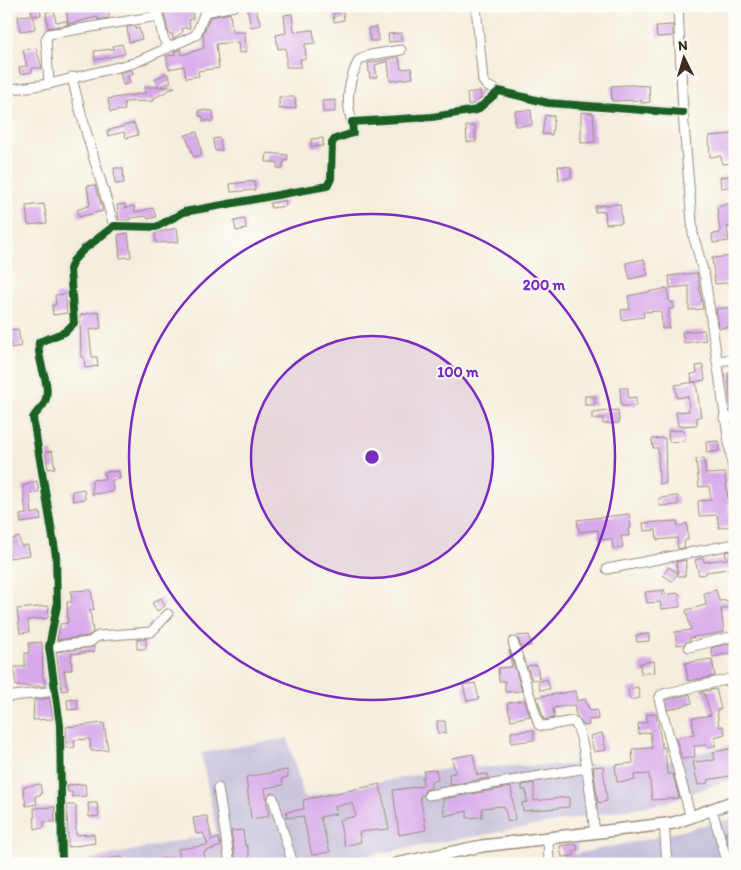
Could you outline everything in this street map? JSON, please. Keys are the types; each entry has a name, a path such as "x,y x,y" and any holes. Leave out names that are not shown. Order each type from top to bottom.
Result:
{"main road":[{"path":"396,864 482,846 664,824 691,818 735,801"}],"street":[{"path":"156,6 168,48"},
{"path":"6,90 49,84 134,63 196,35 205,12 234,6"},
{"path":"476,6 483,81 487,86 499,91 548,103 683,113"},
{"path":"678,6 683,113 693,234 705,278 724,418 735,482"},
{"path":"49,84 46,42 49,34 158,16"},
{"path":"62,864 61,750 56,692 49,647 57,606 56,556 33,418 43,407 47,394 38,346 41,340 71,328 75,316 70,276 73,261 83,250 114,226 156,227 184,212 327,186 332,178 332,143 335,139 353,133 348,90 359,60 370,55 401,50"},
{"path":"72,77 83,127 104,185 114,226"},
{"path":"352,122 432,117 478,110 499,91"},
{"path":"717,361 735,359"},
{"path":"724,418 735,417"},
{"path":"607,569 735,544"},
{"path":"49,647 90,642 98,636 151,632 168,614"},
{"path":"689,647 735,636"},
{"path":"513,642 538,722 544,726 566,721 575,722 582,743 595,833"},
{"path":"691,818 659,699 661,695 667,693 735,678"},
{"path":"6,697 56,692"},
{"path":"429,795 586,768"},
{"path":"218,788 230,864"},
{"path":"273,798 293,864"},
{"path":"712,810 728,864"},
{"path":"664,824 667,864"},
{"path":"548,839 549,864"}],"shaded area":[{"path":"288,738 304,798 450,768 664,762 735,744 735,778 663,803 319,864 67,864 217,833 201,753"},
{"path":"735,818 735,864 525,864 649,839"}],"building":[{"path":"31,6 40,6 41,15 33,16 35,29 20,31 18,16 32,15"},
{"path":"66,6 82,6 82,9 92,7 93,10 109,9 109,18 98,20 98,17 68,24"},
{"path":"177,6 192,8 193,19 189,19 190,28 182,28 183,32 173,39 172,34 169,34 164,13 177,11"},
{"path":"247,6 255,6 261,25 251,27"},
{"path":"54,11 56,22 67,21 68,25 48,28 46,12"},
{"path":"343,12 344,20 334,22 333,13"},
{"path":"230,13 232,32 245,32 246,52 239,53 238,42 216,44 219,68 198,71 199,76 186,78 184,66 169,69 166,56 175,55 174,52 181,49 182,55 204,48 203,33 210,17"},
{"path":"292,14 294,32 313,30 315,43 305,44 306,59 300,59 301,67 286,67 286,48 278,49 276,35 286,33 284,15"},
{"path":"673,25 673,36 657,37 656,26"},
{"path":"135,26 135,29 139,28 142,39 129,42 127,27"},
{"path":"377,27 378,41 370,41 368,28"},
{"path":"401,33 401,41 389,42 388,34"},
{"path":"122,44 125,54 95,60 94,51 114,49 113,46"},
{"path":"36,48 42,68 32,68 32,72 20,74 19,67 27,66 23,50"},
{"path":"399,57 401,69 411,68 413,78 390,81 388,61 375,65 377,77 370,78 368,63"},
{"path":"132,70 133,74 128,75 130,83 123,85 120,73"},
{"path":"167,73 171,81 160,87 175,87 154,98 154,101 124,102 125,110 110,112 108,99 145,93 145,87 159,87 155,79"},
{"path":"611,86 649,86 650,102 641,103 641,100 612,101"},
{"path":"480,91 481,98 474,104 468,105 467,93"},
{"path":"279,97 295,97 296,108 279,109"},
{"path":"335,100 335,112 323,112 322,101"},
{"path":"6,105 12,105 13,118 6,119"},
{"path":"199,110 213,111 213,121 203,121 203,117 199,116"},
{"path":"531,110 532,125 515,126 515,111"},
{"path":"581,112 593,113 595,142 581,143"},
{"path":"545,115 554,116 552,135 542,134"},
{"path":"134,123 138,135 126,138 124,132 108,136 107,131"},
{"path":"466,126 475,126 476,142 467,142"},
{"path":"197,132 202,155 194,157 185,135"},
{"path":"735,134 735,163 722,164 721,156 710,157 709,136"},
{"path":"220,138 222,150 215,151 213,139"},
{"path":"323,138 323,146 311,147 311,139"},
{"path":"267,153 288,155 287,161 284,161 283,169 277,168 277,162 266,162"},
{"path":"558,166 571,167 571,177 559,180"},
{"path":"114,168 123,168 124,183 115,184"},
{"path":"735,175 735,186 721,188 720,177"},
{"path":"254,181 255,190 231,192 230,184"},
{"path":"95,185 103,211 79,217 77,210 90,205 87,186"},
{"path":"285,200 286,206 271,208 270,203"},
{"path":"44,204 47,223 28,225 26,206"},
{"path":"125,204 125,208 134,206 135,212 153,208 156,217 148,219 147,216 130,218 130,220 119,220 117,205"},
{"path":"620,204 622,223 606,224 605,211 595,212 595,206"},
{"path":"735,204 735,226 727,227 729,241 713,243 712,234 720,233 717,207"},
{"path":"245,219 246,229 236,231 234,221"},
{"path":"177,228 179,242 156,243 155,233"},
{"path":"128,233 131,257 120,258 118,235"},
{"path":"735,256 735,267 732,267 733,282 715,284 712,258"},
{"path":"644,259 648,275 630,279 626,263"},
{"path":"697,273 703,309 689,310 689,286 670,288 669,276"},
{"path":"668,288 669,302 673,302 673,309 669,309 669,328 662,329 661,311 643,312 644,317 622,320 621,310 630,309 628,296"},
{"path":"66,294 67,313 53,315 52,305 56,305 55,295"},
{"path":"735,307 735,327 719,328 716,309"},
{"path":"99,312 101,328 89,330 92,357 97,357 98,366 85,368 84,357 81,357 80,315"},
{"path":"18,329 21,346 11,348 8,330"},
{"path":"704,330 706,340 684,343 682,332"},
{"path":"703,365 705,380 692,382 691,374 697,373 696,366"},
{"path":"728,373 735,373 735,411 731,411"},
{"path":"696,382 701,417 697,417 697,425 678,426 676,412 689,411 688,396 677,398 675,385"},
{"path":"620,388 628,388 628,398 636,397 636,406 621,406"},
{"path":"585,396 595,396 595,405 585,405"},
{"path":"618,410 619,423 603,424 603,418 592,419 592,413"},
{"path":"684,430 685,441 669,442 668,431"},
{"path":"665,438 666,483 659,484 658,448 653,448 652,439"},
{"path":"718,441 719,451 707,453 706,442"},
{"path":"52,451 55,468 48,469 45,452"},
{"path":"704,458 706,474 725,473 731,526 719,528 717,515 699,516 698,501 711,500 709,486 699,487 696,459"},
{"path":"119,471 120,479 112,480 113,492 92,494 92,480 105,479 104,472"},
{"path":"37,481 39,492 30,493 32,514 40,512 41,520 21,523 20,515 26,514 23,486"},
{"path":"84,489 85,499 73,501 72,491"},
{"path":"678,496 678,505 660,506 659,498"},
{"path":"629,514 631,528 628,529 629,536 621,536 623,547 613,549 612,539 599,540 598,530 579,532 577,520"},
{"path":"677,521 678,527 687,523 688,540 685,540 684,548 678,549 677,538 657,540 656,530 644,531 643,523"},
{"path":"19,537 21,546 28,545 30,555 9,558 8,540"},
{"path":"735,550 735,568 706,572 706,574 699,575 695,560 703,558 704,562 727,559 725,552"},
{"path":"686,560 685,576 678,576 676,562"},
{"path":"669,567 678,573 672,581 663,575"},
{"path":"91,590 94,610 90,610 93,632 88,636 57,640 60,624 68,623 67,602 72,602 71,591"},
{"path":"665,590 661,595 679,593 680,607 661,609 660,602 647,603 645,592"},
{"path":"716,590 719,601 734,600 735,607 721,609 724,632 689,638 690,640 684,644 677,645 675,632 691,630 686,610 706,605 704,593"},
{"path":"161,598 165,606 157,611 152,603"},
{"path":"49,606 48,618 28,620 29,632 20,633 17,609"},
{"path":"649,634 649,641 637,642 636,635"},
{"path":"529,635 531,646 521,647 517,636"},
{"path":"137,639 146,639 146,649 137,649"},
{"path":"42,642 43,679 45,679 45,686 16,686 14,667 25,667 25,653 29,653 29,643"},
{"path":"731,643 732,653 713,657 711,648"},
{"path":"94,647 94,652 71,654 72,670 64,670 68,690 62,691 56,652"},
{"path":"509,650 522,691 505,692 505,681 499,681 498,668 512,667"},
{"path":"712,659 715,676 688,681 685,663"},
{"path":"654,661 655,672 641,674 640,663"},
{"path":"537,665 539,679 532,680 527,666"},
{"path":"547,679 550,689 540,690 538,682"},
{"path":"475,683 479,699 467,701 463,685"},
{"path":"638,687 640,698 630,700 628,689"},
{"path":"716,689 721,709 717,710 719,727 723,726 725,734 714,737 716,745 708,748 707,745 694,746 695,757 682,759 676,738 694,734 692,718 711,715 704,693 700,694 700,692"},
{"path":"575,691 577,701 585,699 590,711 597,710 598,719 588,720 589,725 584,726 576,715 574,705 553,708 554,718 544,720 537,697"},
{"path":"690,694 692,703 668,710 666,700"},
{"path":"50,698 53,719 33,720 34,700"},
{"path":"77,699 78,709 68,710 67,700"},
{"path":"524,700 530,716 511,720 507,703"},
{"path":"656,713 662,747 665,747 667,774 673,774 679,798 652,800 649,774 634,775 635,780 617,782 615,765 633,763 632,749 652,748 650,732 639,734 638,724 647,722 646,715"},
{"path":"437,721 445,721 446,733 438,734"},
{"path":"104,723 108,750 91,751 90,739 74,740 75,747 67,748 66,727"},
{"path":"534,730 534,740 511,743 511,732"},
{"path":"602,733 606,750 594,752 590,736"},
{"path":"735,748 735,772 730,773 730,776 707,780 708,783 698,785 693,762 715,760 713,752"},
{"path":"473,754 477,775 488,774 489,778 450,785 449,774 455,773 452,758"},
{"path":"603,766 607,801 598,803 593,767"},
{"path":"287,770 288,777 282,778 283,785 265,788 269,816 251,819 246,777"},
{"path":"436,770 438,780 431,781 431,788 425,790 423,795 420,796 426,830 399,835 393,790 423,786 422,777 424,777 424,771"},
{"path":"534,783 534,801 569,797 569,807 523,811 522,803 527,802 526,790 522,790 522,785"},
{"path":"40,784 42,794 35,796 37,804 26,806 23,787"},
{"path":"85,784 86,796 72,797 72,792 68,792 67,785"},
{"path":"380,784 389,829 359,832 361,842 345,846 339,820 356,816 352,803 335,806 336,814 320,817 330,852 312,855 303,816 287,818 286,812 304,809 303,800"},
{"path":"511,787 515,820 508,822 504,806 482,808 482,817 467,818 467,811 444,816 443,799"},
{"path":"88,803 97,803 99,816 89,817"},
{"path":"67,805 76,805 76,835 94,834 95,843 68,847"},
{"path":"55,807 55,822 44,822 44,828 35,829 34,808"},
{"path":"207,816 212,841 218,838 221,846 204,852 206,864 159,864 159,859 180,857 178,849 208,845 203,833 196,834 193,818"},
{"path":"243,830 245,846 247,845 251,864 236,864 231,831"},
{"path":"735,831 735,848 733,849 735,856 734,864 725,833"},
{"path":"577,845 577,851 574,851 574,856 562,857 560,846"},
{"path":"122,857 123,864 100,864 100,860"}],"cycle path":[{"path":"62,864 60,725 49,647 57,606 56,556 33,418 44,404 47,395 39,342 65,332 74,323 70,269 73,261 83,250 114,226 156,227 184,212 327,186 331,179 332,143 335,139 353,133 352,122 432,117 477,110 499,91 548,103 683,113"}]}
